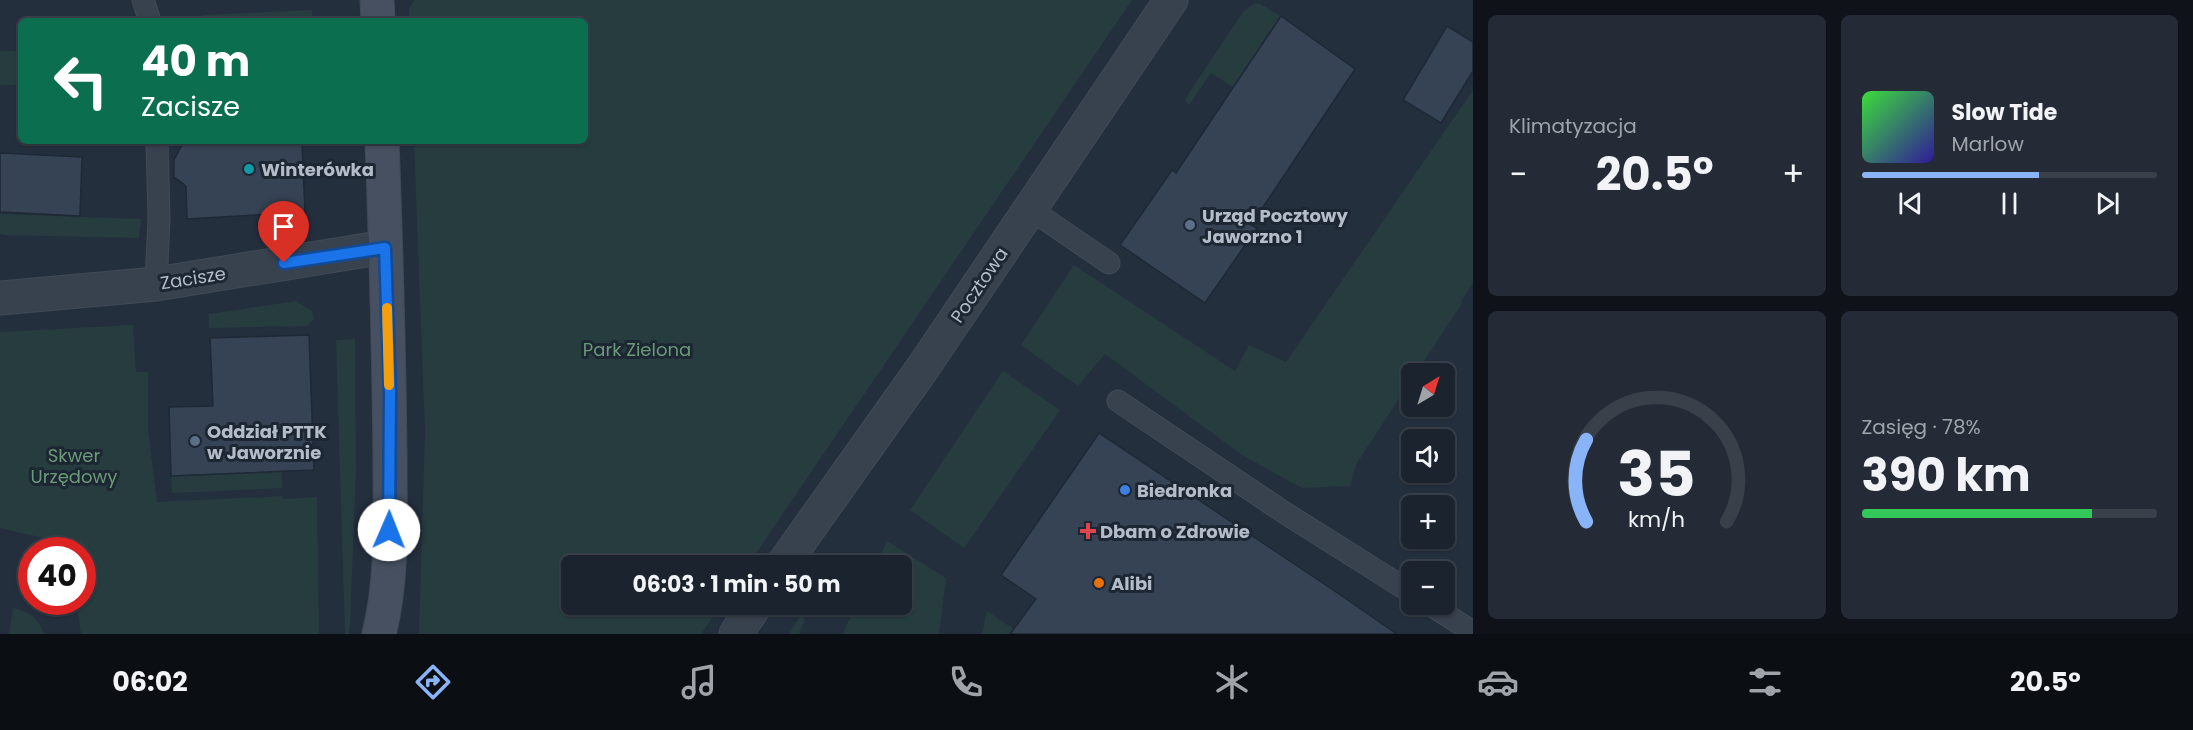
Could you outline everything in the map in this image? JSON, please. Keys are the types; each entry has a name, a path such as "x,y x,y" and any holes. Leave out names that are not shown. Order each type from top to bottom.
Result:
{"street":[{"name":"Pocztowa","path":"790,555 909,388 1171,0"},
{"path":"382,144 390,511 384,626"},
{"name":"Zacisze","path":"0,298 156,284 385,248"},
{"path":"736,634 749,615"}],"lane":[{"path":"143,0 149,18"},
{"path":"156,284 159,219 157,144"},
{"path":"1030,209 1109,263"},
{"path":"1118,401 1284,513 1401,586"},
{"path":"1446,615 1473,632"}],"green space":[{"name":"Park Zielona","path":"414,0 1132,0 755,555 561,555 561,615 714,615 701,634 419,634 425,432 414,144 588,144 588,18 409,18 409,9"},
{"path":"1255,3 1281,16 1233,87 1211,73 1189,105 1185,100 1187,96 1243,12"},
{"path":"312,10 312,18 202,18 202,15"},
{"path":"0,51 18,51 18,85 0,85"},
{"path":"1473,90 1473,283 1423,363 1401,363 1401,395 1357,463 1350,486 1302,488 1242,455 1105,354 1078,386 1021,345 1074,265 1235,371 1249,345 1286,362"},
{"path":"0,214 141,219 139,238 7,235 0,234"},
{"path":"296,301 312,311 314,319 307,326 209,328 209,314"},
{"name":"Skwer Urzędowy","path":"133,325 136,372 148,372 148,430 157,502 283,496 283,499 317,497 319,634 81,634 78,615 96,615 96,537 39,537 0,528 0,332"},
{"path":"355,339 356,469 350,625 349,634 345,634 336,340"},
{"path":"1003,371 1060,410 964,548 910,510"},
{"path":"282,471 282,488 172,493 171,476"},
{"path":"887,541 909,555 880,555"},
{"path":"912,557 946,578 939,634 843,634 851,615 912,615"},
{"path":"13,608 18,610 18,615 33,616 44,634 9,634"},
{"path":"987,611 1021,634 982,634"},
{"path":"801,615 805,619 799,634 789,634"}],"building":[{"path":"1281,16 1355,69 1251,225 1257,228 1205,303 1120,245 1172,170 1176,173"},
{"path":"1447,26 1473,42 1473,71 1441,123 1403,100"},
{"path":"182,144 302,144 305,212 187,219 186,186 174,177 174,160"},
{"path":"0,153 82,157 80,216 0,212"},
{"path":"309,335 314,470 171,476 169,407 213,406 210,338"},
{"path":"1099,433 1397,634 1010,634 1036,599 1001,575"}],"slow traffic":[{"path":"387,308 389,385"}],"place":[{"name":"Winterówka","path":"249,169"},
{"name":"Urząd Pocztowy Jaworzno 1","path":"1190,225"},
{"name":"Oddział PTTK w Jaworznie","path":"195,441"},
{"name":"Biedronka","path":"1125,490"},
{"name":"Dbam o Zdrowie","path":"1088,531"},
{"name":"Alibi","path":"1099,583"}],"route":[{"path":"284,263 385,248 390,393 389,530"}]}
